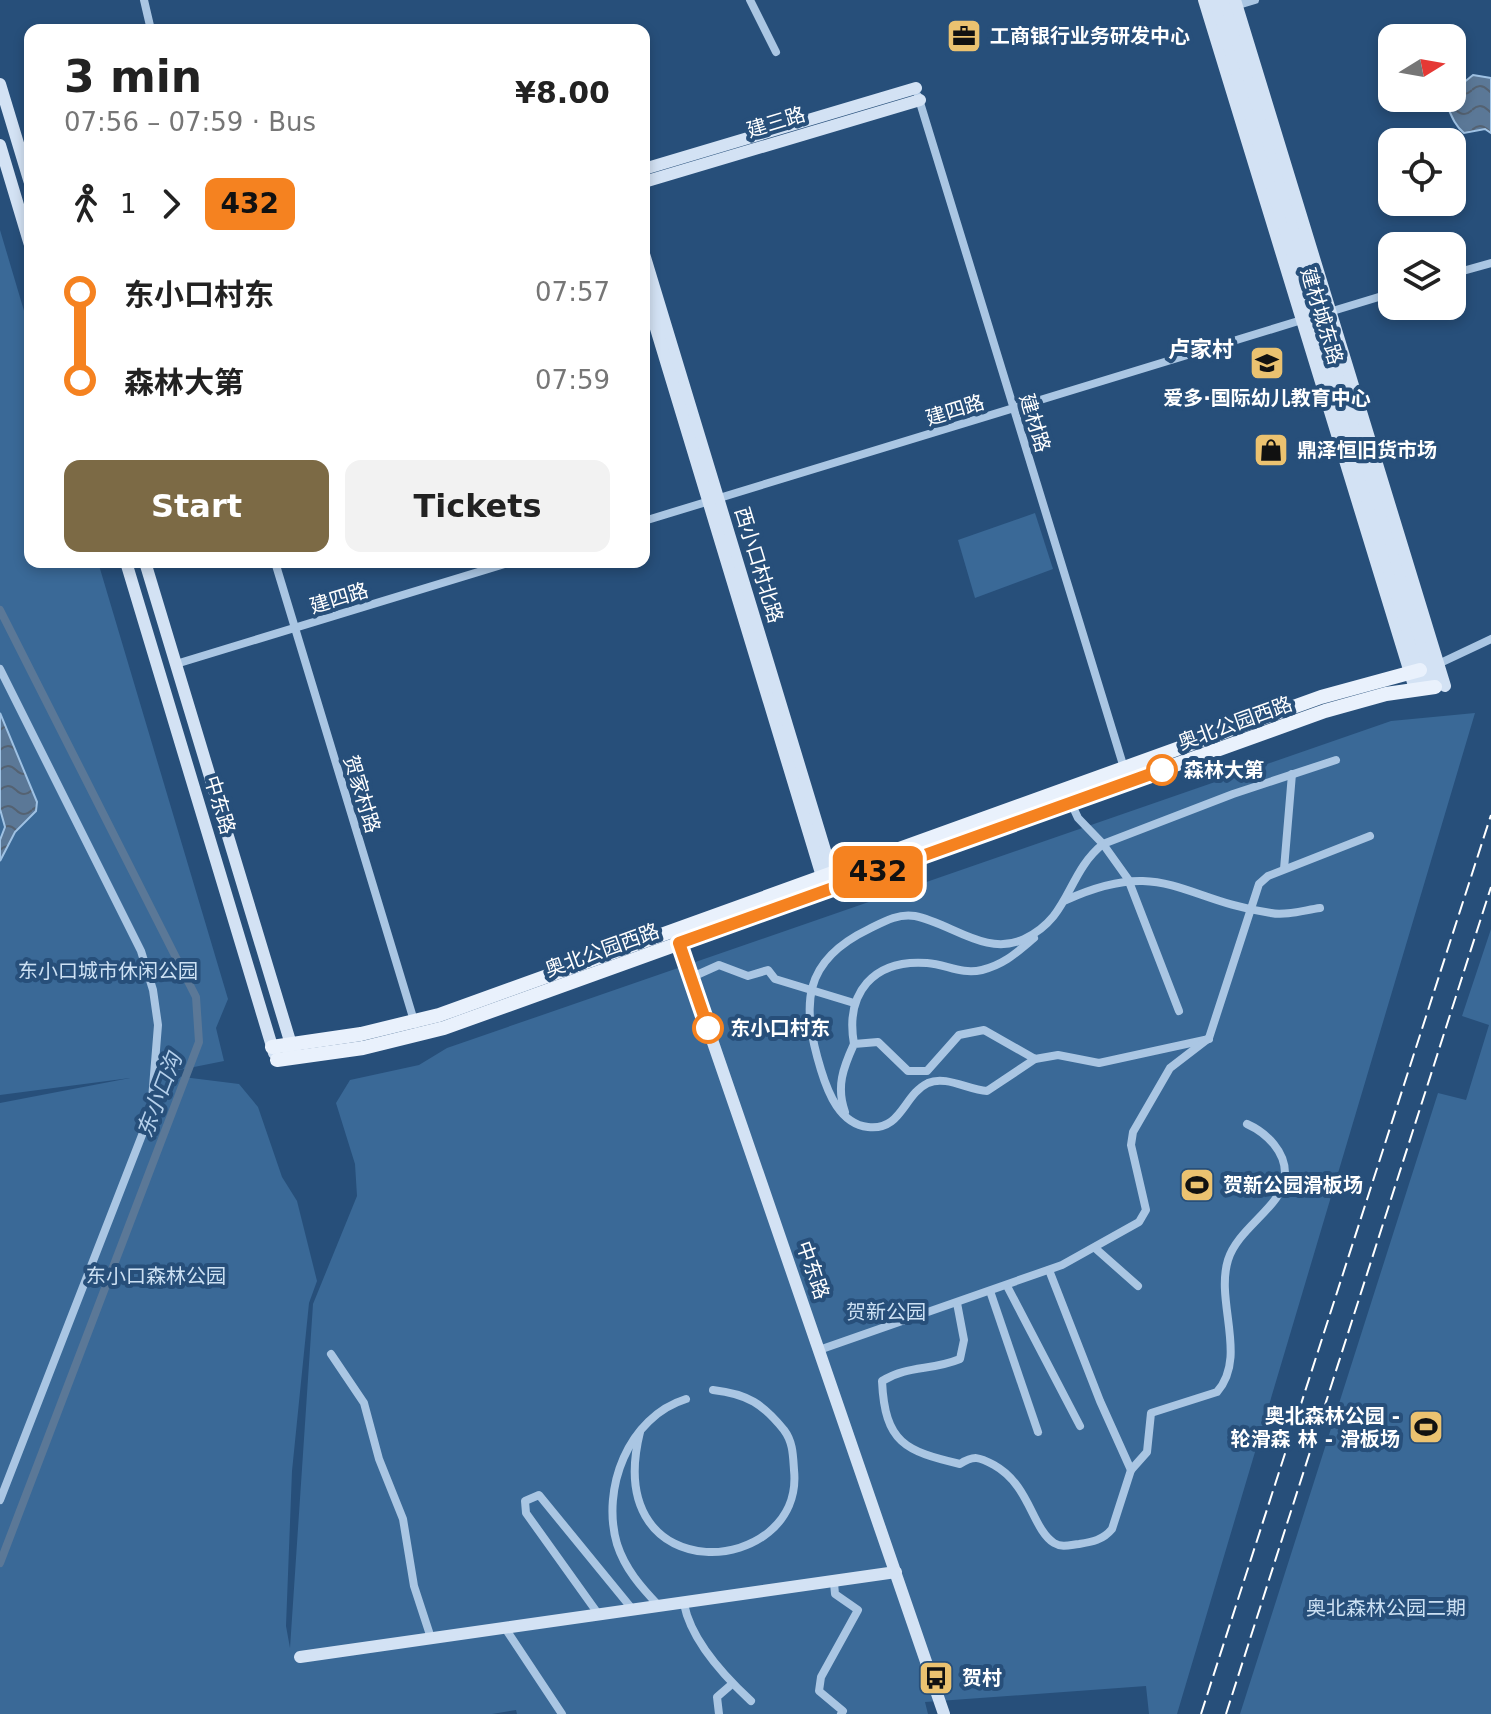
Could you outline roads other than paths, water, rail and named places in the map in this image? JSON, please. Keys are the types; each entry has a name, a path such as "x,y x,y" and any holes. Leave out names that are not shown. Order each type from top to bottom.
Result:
{"main road":[{"name":"奥北公园西路","path":"274,1054 416,1029 829,882 1124,768 1321,697 1431,676"},
{"name":"奥北公园西路","path":"829,882 1071,803 1431,676"}],"street":[{"path":"144,0 150,24"},
{"path":"750,0 776,52"},
{"name":"建材城东路","path":"1204,0 1317,316"},
{"path":"1227,4 1255,0"},
{"name":"建材城东路","path":"1227,4 1317,316 1431,676"},
{"name":"建材城东路","path":"1227,4 1317,316 1431,676"},
{"path":"0,84 24,163"},
{"name":"建三路","path":"650,167 918,94"},
{"name":"建三路","path":"650,180 918,94"},
{"name":"建材路","path":"918,94 1124,768"},
{"path":"0,145 24,225"},
{"path":"1466,270 1491,263"},
{"name":"西小口村北路","path":"650,275 713,500"},
{"name":"建四路","path":"650,519 1378,297"},
{"name":"西小口村北路","path":"650,307 713,500 829,882"},
{"name":"中东路","path":"128,568 274,1054"},
{"name":"中东路","path":"147,568 293,1051"},
{"name":"贺家村路","path":"277,568 416,1029"},
{"name":"建四路","path":"176,664 491,568"},
{"path":"1431,676 1491,639"},
{"path":"0,669 141,951 153,990 158,1025 151,1112 0,1500"},
{"path":"848,1119 838,1093 844,1064 854,1044 850,1023 854,1003 868,982 885,968 909,962 931,963 955,971 979,971 1009,961 1052,923 1066,900 1075,874 1088,856 1103,844 1336,760"},
{"path":"1284,869 1292,774"},
{"path":"1071,803 1078,818 1103,844 1128,879 1179,1011"},
{"path":"819,1350 1049,1270 1139,1222 1146,1210 1131,1145 1133,1132 1170,1068 1209,1038 1248,908 1259,884 1284,869 1370,836"},
{"path":"1066,900 1098,886 1128,879 1166,882 1274,914 1320,908"},
{"path":"1052,923 1022,940 996,943 963,936 915,916 897,916 848,939 825,959 810,990 809,1020 827,1089 848,1119 867,1127 888,1125 902,1114 911,1097 929,1082 952,1082 987,1091 1035,1059 1058,1055 1099,1063 1209,1038"},
{"name":"中东路","path":"676,937 944,1714"},
{"path":"690,978 719,965 748,976 768,970 775,979 854,1003"},
{"path":"854,1044 878,1042 908,1071 927,1071 959,1035 984,1030 1035,1059"},
{"path":"957,1303 964,1340 960,1359 937,1368 902,1368 882,1381 883,1409 894,1433 914,1453 960,1464 972,1456 979,1457 1004,1470 1023,1493 1051,1541 1059,1546 1091,1543 1108,1535 1118,1515 1131,1470 1147,1452 1151,1413 1217,1392 1227,1373 1231,1344 1224,1311 1228,1261 1247,1228 1277,1199 1286,1172 1275,1145 1265,1134 1247,1124"},
{"path":"1095,1248 1138,1286"},
{"path":"1049,1270 1100,1401 1131,1470"},
{"path":"1007,1286 1080,1426"},
{"path":"990,1291 1038,1432"},
{"path":"331,1354 364,1403 379,1459 403,1519 414,1586 431,1638"},
{"path":"640,1432 634,1461 634,1488 644,1514 665,1538 678,1546 706,1553 730,1551 755,1541 774,1528 796,1490 791,1439 764,1405 730,1392 713,1390"},
{"path":"659,1607 624,1561 613,1520 613,1497 622,1458 640,1432 667,1408 686,1399"},
{"path":"599,1615 526,1513 525,1501 539,1495 633,1610"},
{"path":"300,1657 896,1572"},
{"path":"834,1583 835,1594 858,1610 821,1677 819,1691 843,1711 841,1714"},
{"path":"684,1604 687,1618 732,1684 751,1701"},
{"path":"505,1628 562,1714"},
{"path":"719,1714 717,1697 732,1684"}],"water":[{"path":"1473,75 1491,78 1491,133 1485,129 1466,133 1466,128 1459,128 1454,121 1450,112 1466,112 1466,81"},
{"path":"0,713 37,802 36,811 15,832 0,861 0,840 5,827 0,809"}],"waterway":[{"name":"东小口沟","path":"0,610 196,997 199,1042 0,1563"}],"railway":[{"path":"1201,1714 1491,815"},
{"path":"1226,1714 1491,887"}],"place":[{"name":"工商银行业务研发中心","path":"964,36"},
{"name":"爱多·国际幼儿教育中心","path":"1267,363"},
{"name":"鼎泽恒旧货市场","path":"1271,450"},
{"name":"森林大第","path":"1162,770"},
{"name":"东小口村东","path":"708,1028"},
{"name":"贺新公园滑板场","path":"1197,1185"},
{"name":"奥北森林公园 - 轮滑森 林 - 滑板场","path":"1426,1427"},
{"name":"贺村","path":"936,1678"}],"district":[{"name":"卢家村","path":"1201,349"}],"park label":[{"name":"东小口城市休闲公园","path":"108,971"},
{"name":"东小口森林公园","path":"156,1276"},
{"name":"贺新公园","path":"886,1312"},
{"name":"奥北森林公园二期","path":"1386,1608"}]}
